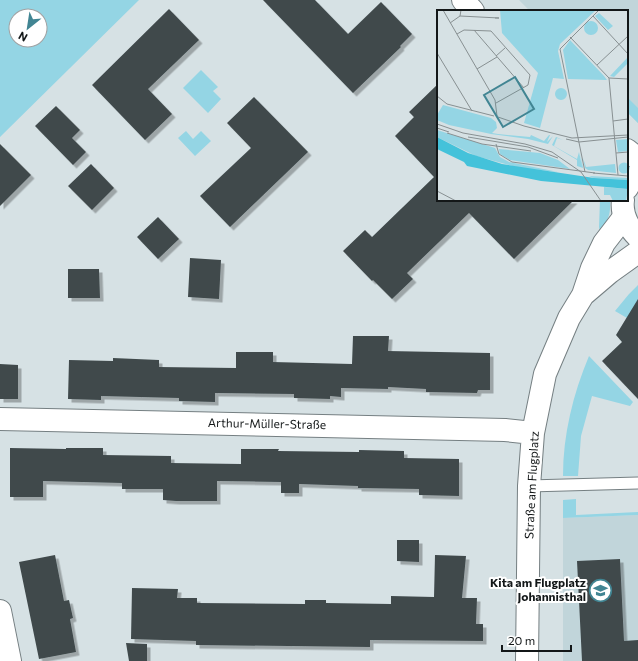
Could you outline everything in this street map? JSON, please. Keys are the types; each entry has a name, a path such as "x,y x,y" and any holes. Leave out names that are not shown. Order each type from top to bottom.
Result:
{"street":[{"path":"463,0 472,10"},
{"path":"628,151 638,159"},
{"path":"628,186 638,174"},
{"path":"624,209 630,229 638,237"},
{"name":"Straße am Flugplatz","path":"584,295 592,268 604,243 624,209"},
{"name":"Straße am Flugplatz","path":"527,661 529,486 533,433 545,374 569,318 584,295 610,272 638,252"},
{"name":"Arthur-Müller-Straße","path":"0,419 505,430 533,433"},
{"path":"0,611 10,661"}],"lane":[{"path":"529,486 638,483"}],"shaded area":[{"path":"0,0 139,0 0,137"},
{"path":"519,0 638,0 638,123 628,113 628,10 529,10"},
{"path":"201,70 218,87 213,91 221,99 208,113 183,88"},
{"path":"628,98 638,108 638,123 628,113"},
{"path":"186,131 193,139 201,131 211,141 195,156 178,138"},
{"path":"600,201 610,201 608,217 600,232"},
{"path":"638,285 638,304 627,318 615,311"},
{"path":"589,356 633,402 630,406 592,396 581,436 578,476 563,476 563,461 570,415 578,385"},
{"path":"576,499 576,515 638,512 638,515 563,518 563,500"},
{"name":"Kita am Flugplatz Johannisthal","path":"638,515 638,661 563,661 563,518"}],"building":[{"path":"263,0 315,0 348,34 381,2 412,34 400,46 401,47 353,93"},
{"path":"169,9 199,40 148,89 172,114 145,140 92,85"},
{"path":"437,85 437,201 573,201 514,259 469,213 407,273 413,279 392,299 343,251 365,230 372,237 434,177 395,136 414,117 409,112"},
{"path":"254,97 308,152 230,227 200,196 251,148 227,123"},
{"path":"56,106 80,130 72,138 86,152 73,165 35,126"},
{"path":"0,144 31,175 0,206"},
{"path":"91,164 114,188 92,210 68,186"},
{"path":"158,217 179,239 158,259 137,237"},
{"path":"190,258 221,260 219,299 188,297"},
{"path":"68,269 99,269 100,298 68,298"},
{"path":"638,299 638,399 602,361 622,342 616,335"},
{"path":"353,336 389,336 388,351 490,353 490,390 478,390 477,393 426,392 426,389 388,387 388,389 341,388 341,397 330,396 330,399 294,398 294,394 215,393 215,402 179,401 179,398 101,396 101,400 68,399 69,360 113,361 113,358 159,360 159,367 236,368 236,352 273,352 273,362 352,364"},
{"path":"0,364 18,365 18,399 0,399"},
{"path":"10,448 103,448 103,455 171,456 171,463 241,464 241,449 359,452 359,450 404,451 404,458 459,459 459,496 419,495 419,489 358,488 358,486 299,484 299,493 281,493 281,482 217,481 217,501 176,501 163,500 163,489 122,489 122,483 43,481 43,497 10,497"},
{"path":"397,540 419,540 419,562 397,561"},
{"path":"55,555 64,601 69,600 73,618 70,619 76,652 39,659 19,562"},
{"path":"435,555 466,556 462,598 477,598 476,624 483,624 483,641 370,640 370,647 196,645 196,641 131,639 132,588 178,589 177,598 197,598 197,603 305,604 305,600 326,600 326,603 391,604 391,596 434,597"},
{"path":"620,559 624,641 638,640 638,661 582,661 577,561"},
{"path":"126,643 147,644 147,661 129,661"}],"place":[{"name":"Kita am Flugplatz Johannisthal","path":"601,590"}]}
